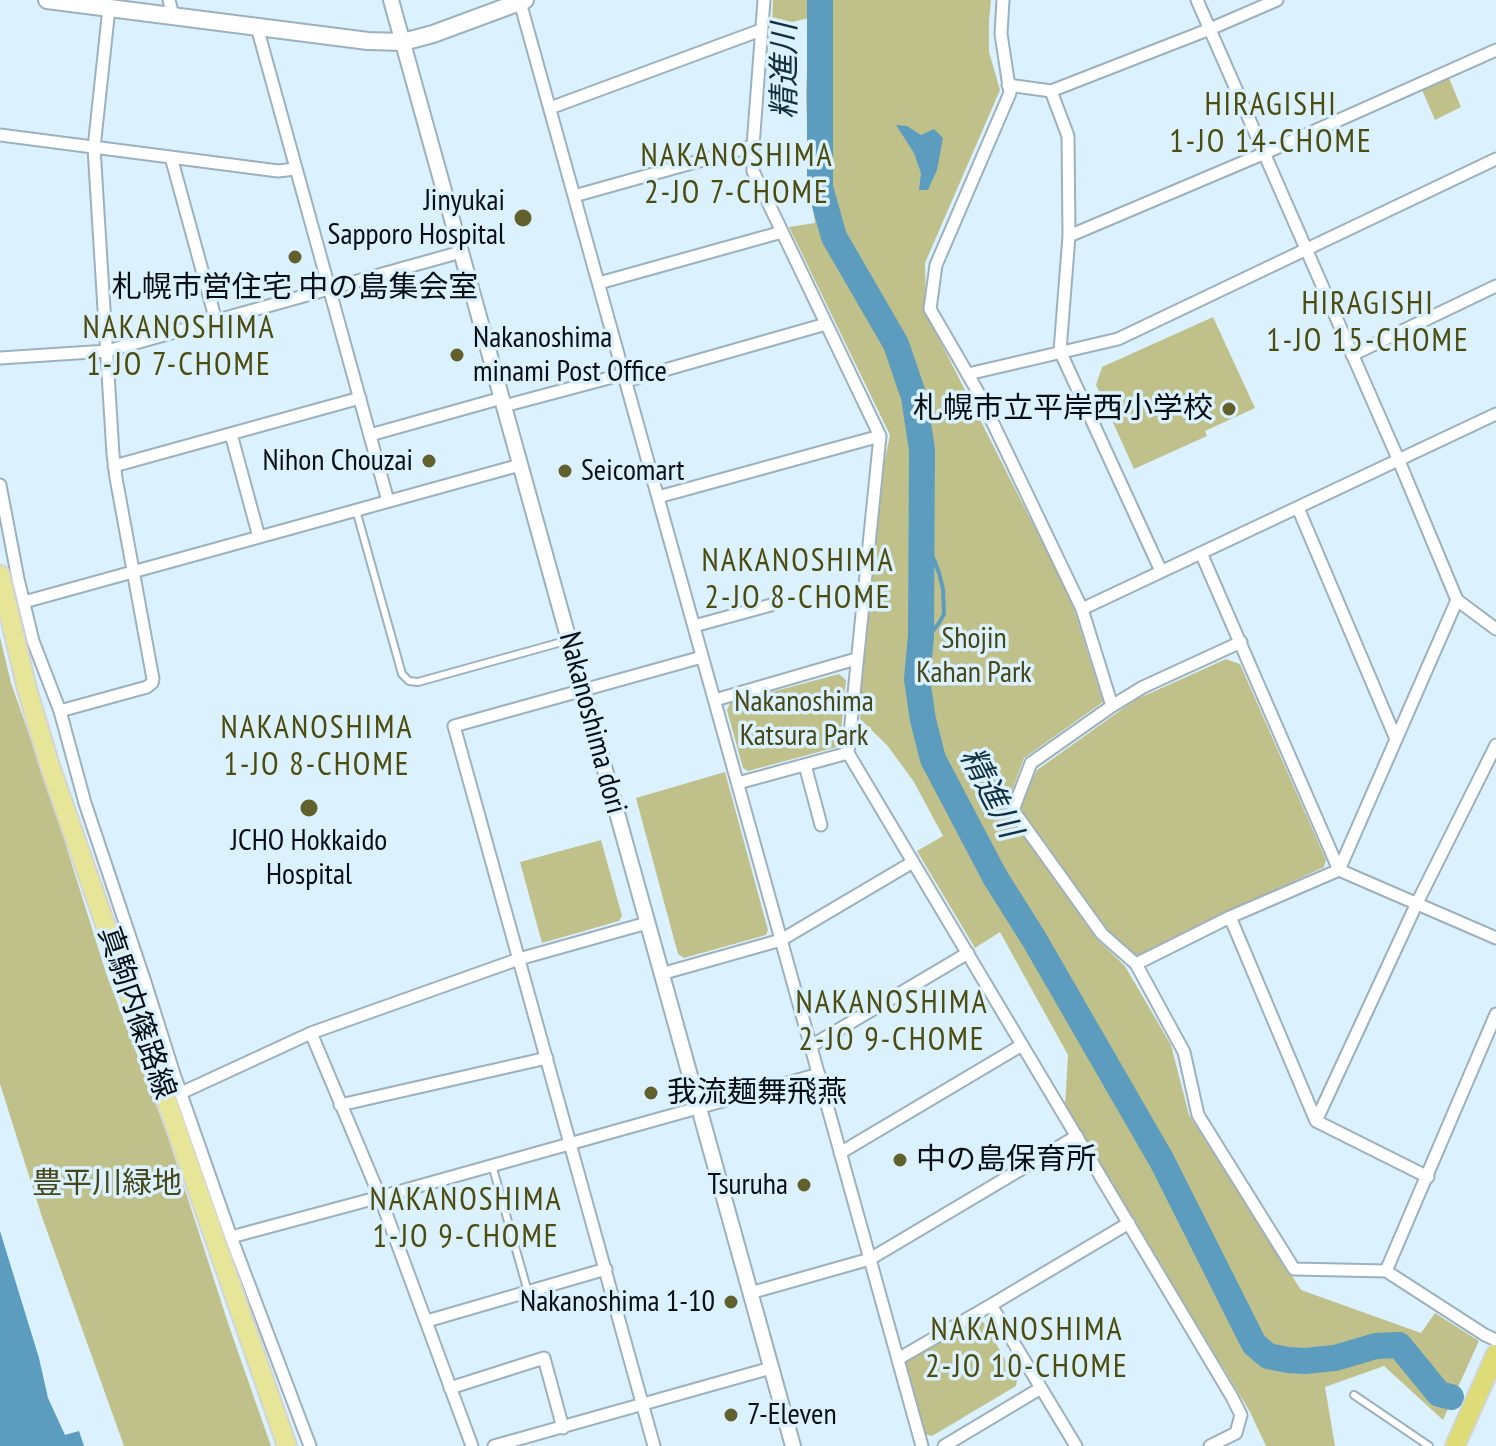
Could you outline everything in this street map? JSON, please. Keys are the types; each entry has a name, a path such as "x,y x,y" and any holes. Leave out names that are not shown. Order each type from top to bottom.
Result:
{"highway":[{"path":"1455,1446 1496,1354"}],"main road":[{"path":"47,0 109,8 171,8 257,27 368,41 403,42 523,1"},
{"name":"真駒内篠路線","path":"0,575 27,689 50,766 287,1446"}],"street":[{"name":"Nakanoshima dori","path":"391,0 793,1446"},
{"path":"764,0 753,171 880,436 848,753 1241,1415 1236,1433 1210,1446"},
{"path":"1003,0 1001,34 1010,93 936,265 930,309 968,374 1082,609 1112,706"},
{"path":"1197,0 1457,600 1496,629"},
{"path":"1008,85 1051,91 1277,0"},
{"path":"523,1 574,196 922,1446"},
{"path":"60,711 147,687 153,679 114,466 94,148 109,8"},
{"path":"257,27 388,501"},
{"path":"550,108 761,30"},
{"path":"1069,236 1496,50"},
{"path":"1051,91 1068,136 1069,236 1060,351 1161,571"},
{"path":"0,135 278,171 295,169"},
{"path":"574,196 753,146"},
{"path":"171,157 216,321"},
{"path":"968,374 1118,339 1496,159"},
{"path":"599,283 782,232"},
{"path":"0,358 107,351 461,252"},
{"path":"1352,355 1496,286"},
{"path":"370,435 503,402 625,377 826,324"},
{"path":"114,466 360,398"},
{"path":"1082,609 1496,414"},
{"path":"231,434 259,537"},
{"path":"658,497 880,436"},
{"path":"24,602 520,465"},
{"path":"0,485 33,641 60,711 85,803 231,1237 310,1446"},
{"path":"1298,508 1396,739"},
{"path":"1201,553 1339,870 1496,938"},
{"path":"1136,964 1230,917 1339,870 1457,600"},
{"path":"694,626 771,605"},
{"path":"1241,642 1143,687 1031,763 1013,810 1102,934 1136,964 1184,1052 1198,1115 1294,1269 1386,1271 1496,1340"},
{"path":"654,1446 454,726 702,657"},
{"path":"715,700 856,659"},
{"path":"1316,1121 1417,903 1496,745"},
{"path":"738,783 848,753"},
{"path":"805,765 821,825"},
{"path":"661,974 781,940 913,862"},
{"path":"1230,917 1316,1121 1428,1177"},
{"path":"181,1093 311,1033 519,959 647,923"},
{"path":"811,1046 968,953"},
{"path":"1386,1271 1496,1014"},
{"path":"311,1033 380,1197 472,1446"},
{"path":"840,1153 1022,1045"},
{"path":"340,1105 547,1058"},
{"path":"231,1237 819,1074"},
{"path":"750,1293 870,1259 1077,1136"},
{"path":"898,1359 1129,1223"},
{"path":"427,1321 606,1269"},
{"path":"991,1305 1076,1446"},
{"path":"450,1388 544,1358 563,1428"},
{"path":"494,1446 771,1368"},
{"path":"944,1446 1041,1388"}],"lane":[{"path":"356,510 402,674 409,681 418,682 569,640"},
{"path":"492,1165 528,1292"},
{"path":"1354,1395 1429,1446"}],"green space":[{"name":"Shojin Kahan Park","path":"773,0 991,0 989,52 1000,90 925,263 926,304 929,319 1071,599 1103,702 1024,758 1005,810 1096,938 1125,966 1171,1045 1189,1115 1301,1290 1421,1333 1435,1313 1479,1341 1443,1420 1384,1366 1325,1387 1335,1446 1266,1446 1250,1412 1065,1106 1068,1055 1000,932 975,948 917,851 943,836 914,782 887,745 860,719 864,617 877,499 890,435 789,227 815,223 809,179 806,95 809,18 772,27"},
{"path":"1446,71 1461,107 1435,120 1419,83"},
{"path":"1213,317 1255,408 1205,431 1207,436 1134,469 1096,385 1102,367"},
{"name":"豊平川緑地","path":"0,637 11,683 47,785 106,973 167,1134 271,1446 124,1446 42,1217 0,1084"},
{"path":"1226,659 1240,664 1326,860 1324,867 1139,955 1133,954 1108,930 1019,807 1037,770 1135,700"},
{"name":"Nakanoshima Katsura Park","path":"839,674 846,680 837,747 748,771 743,768 727,710 730,703"},
{"path":"725,772 768,930 766,935 684,958 678,954 636,798"},
{"path":"601,840 622,916 619,921 542,943 520,862"},
{"path":"976,1318 982,1320 1017,1379 1016,1386 932,1436 924,1434 903,1365 908,1358"}],"water":[{"path":"896,125 907,126 921,135 934,129 943,138 937,170 928,190 919,190 921,173 914,153"},
{"path":"0,1231 48,1398 65,1435 79,1431 84,1446 0,1446"}],"waterway":[{"name":"精進川","path":"820,0 820,187 834,237 896,344 914,397 922,450 921,636 917,679 933,759 995,877 1162,1161 1254,1344 1268,1356 1305,1361 1335,1358 1376,1346 1399,1345 1439,1394 1451,1397"},
{"path":"919,649 944,614 939,573 922,538"}],"place":[{"name":"Jinyukai Sapporo Hospital","path":"523,218"},
{"name":"札幌市営住宅 中の島集会室","path":"295,257"},
{"name":"Nakanoshima minami Post Office","path":"457,355"},
{"name":"札幌市立平岸西小学校","path":"1229,409"},
{"name":"Nihon Chouzai","path":"429,461"},
{"name":"Seicomart","path":"565,471"},
{"name":"JCHO Hokkaido Hospital","path":"309,808"},
{"name":"我流麺舞飛燕","path":"651,1093"},
{"name":"中の島保育所","path":"900,1160"},
{"name":"Tsuruha","path":"804,1185"},
{"name":"Nakanoshima 1-10","path":"731,1302"},
{"name":"7-Eleven","path":"731,1415"}],"district":[{"name":"HIRAGISHI 1-JO 14-CHOME","path":"1271,124"},
{"name":"NAKANOSHIMA 2-JO 7-CHOME","path":"737,176"},
{"name":"HIRAGISHI 1-JO 15-CHOME","path":"1368,324"},
{"name":"NAKANOSHIMA 1-JO 7-CHOME","path":"179,348"},
{"name":"NAKANOSHIMA 2-JO 8-CHOME","path":"798,580"},
{"name":"NAKANOSHIMA 1-JO 8-CHOME","path":"317,748"},
{"name":"NAKANOSHIMA 2-JO 9-CHOME","path":"892,1022"},
{"name":"NAKANOSHIMA 1-JO 9-CHOME","path":"466,1220"},
{"name":"NAKANOSHIMA 2-JO 10-CHOME","path":"1027,1350"}]}
